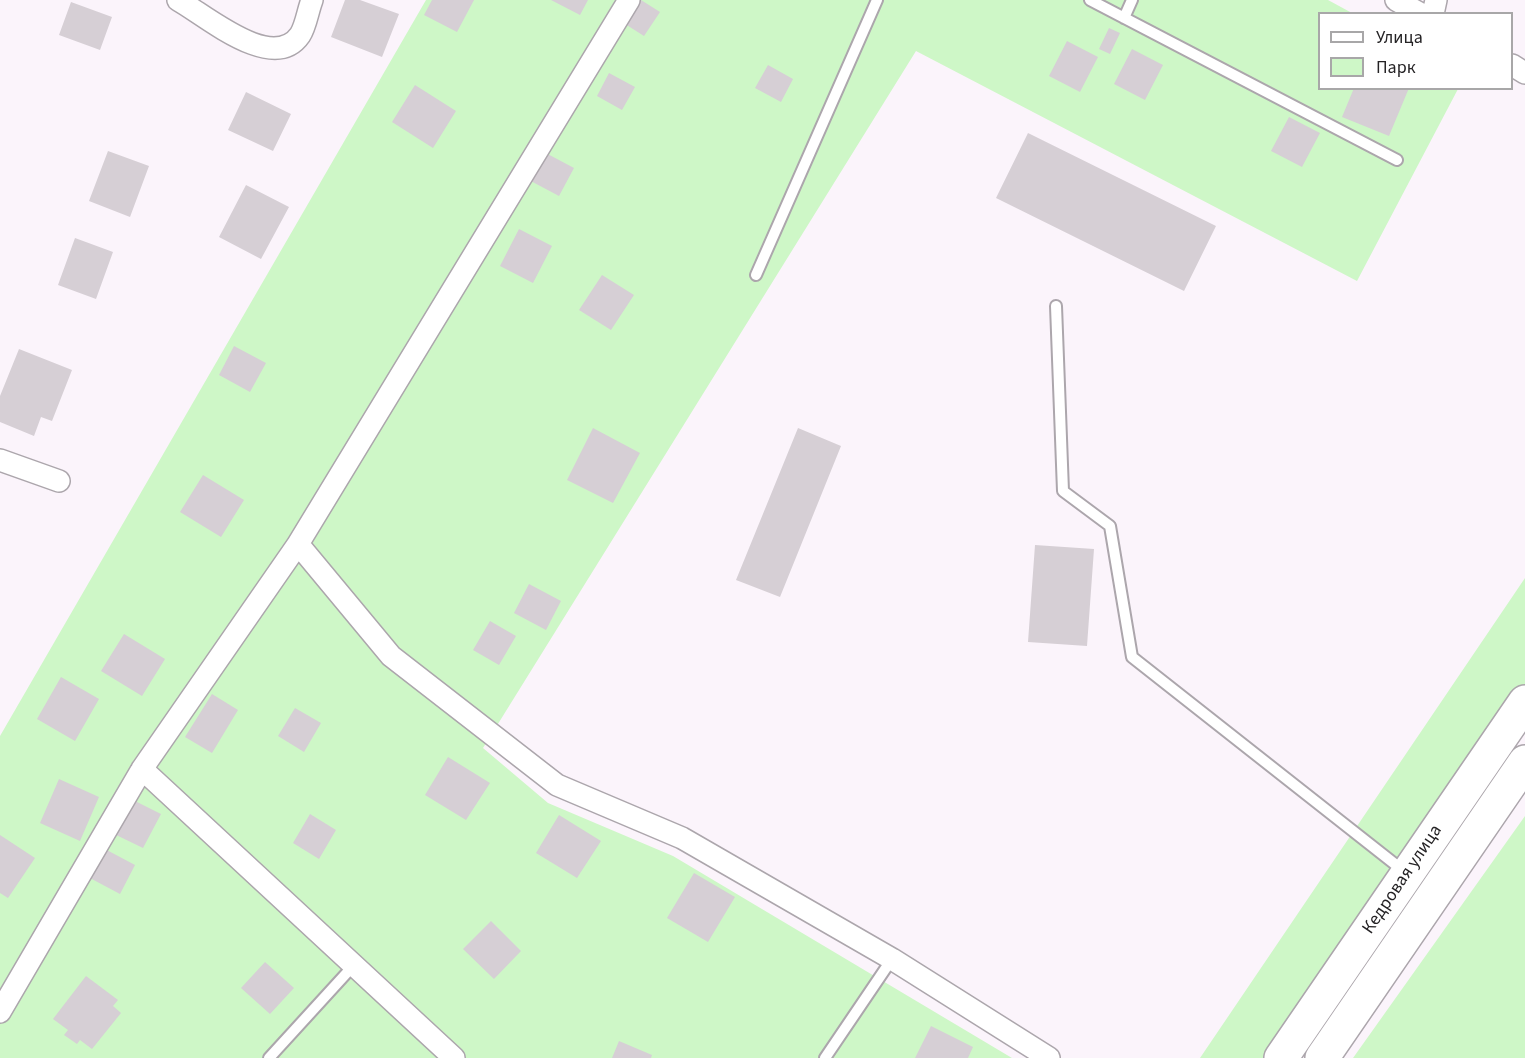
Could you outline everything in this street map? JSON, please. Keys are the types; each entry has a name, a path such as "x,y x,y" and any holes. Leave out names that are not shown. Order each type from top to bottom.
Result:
{"main road":[{"name":"Кедровая улица","path":"1281,1058 1525,702"},
{"name":"Кедровая улица","path":"1322,1058 1525,762"}],"street":[{"path":"178,0 234,36 264,49 286,47 300,35 312,0"},
{"path":"0,1012 142,769 298,544 629,0"},
{"path":"1396,0 1417,12"},
{"path":"0,460 59,481"},
{"path":"298,544 391,656 557,785 681,838 892,959 1049,1058"},
{"path":"142,769 454,1058"}],"lane":[{"path":"756,275 877,0"},
{"path":"1089,0 1397,160"},
{"path":"1124,18 1132,0"},
{"path":"1056,306 1063,491 1110,526 1132,657 1407,874"},
{"path":"825,1058 892,959"},
{"path":"269,1058 354,965"}],"green space":[{"path":"426,0 1328,0 1350,12 1318,12 1318,90 1457,90 1357,281 916,51 483,748 548,803 673,856 1012,1058 0,1058 0,736"},
{"path":"1525,578 1525,691 1274,1058 1200,1058"},
{"path":"1525,816 1525,1058 1353,1058"}],"building":[{"path":"345,0 360,0 399,14 382,57 331,37"},
{"path":"432,0 474,0 457,32 424,15"},
{"path":"551,0 588,0 580,15"},
{"path":"636,0 641,0 660,12 644,36 622,22"},
{"path":"71,2 112,17 100,50 59,35"},
{"path":"1109,28 1120,33 1110,54 1099,49"},
{"path":"1067,41 1098,57 1080,92 1049,76"},
{"path":"1132,49 1163,65 1145,100 1114,84"},
{"path":"768,65 793,79 781,102 755,88"},
{"path":"609,73 635,87 622,110 597,96"},
{"path":"415,85 456,111 433,148 392,122"},
{"path":"1353,90 1408,90 1389,136 1342,117"},
{"path":"246,92 291,114 273,151 228,130"},
{"path":"1289,117 1320,133 1302,167 1271,151"},
{"path":"1028,133 1216,226 1184,291 996,198"},
{"path":"108,151 149,166 130,217 89,201"},
{"path":"542,151 574,168 559,196 527,179"},
{"path":"246,185 289,207 261,259 219,237"},
{"path":"519,229 552,246 533,283 500,266"},
{"path":"75,238 113,252 96,299 58,285"},
{"path":"602,275 634,295 611,330 579,310"},
{"path":"234,346 266,363 250,392 219,375"},
{"path":"19,349 72,370 52,421 41,417 34,436 0,422 0,396"},
{"path":"593,428 640,453 613,503 567,480"},
{"path":"798,428 841,446 780,597 736,580"},
{"path":"203,475 244,500 221,537 180,512"},
{"path":"1035,545 1094,549 1087,646 1028,642"},
{"path":"529,584 561,601 546,630 514,613"},
{"path":"490,621 516,636 499,665 473,650"},
{"path":"124,634 165,659 142,696 101,671"},
{"path":"61,677 99,699 75,741 37,719"},
{"path":"212,694 238,710 212,753 185,737"},
{"path":"295,708 321,723 304,752 278,736"},
{"path":"448,757 490,783 466,820 425,795"},
{"path":"59,779 99,797 80,841 40,823"},
{"path":"129,798 161,814 143,848 112,833"},
{"path":"310,814 336,830 319,859 293,843"},
{"path":"559,815 601,841 577,878 536,853"},
{"path":"0,835 35,858 8,898 0,893"},
{"path":"103,848 135,865 120,894 88,877"},
{"path":"694,873 735,897 708,942 667,918"},
{"path":"491,921 521,951 494,979 463,949"},
{"path":"265,962 294,988 270,1014 241,988"},
{"path":"86,976 118,1000 113,1006 121,1013 92,1049 80,1040 77,1044 64,1035 68,1030 53,1019"},
{"path":"931,1026 973,1047 968,1058 915,1058"},
{"path":"619,1041 652,1055 651,1058 612,1058"}]}
